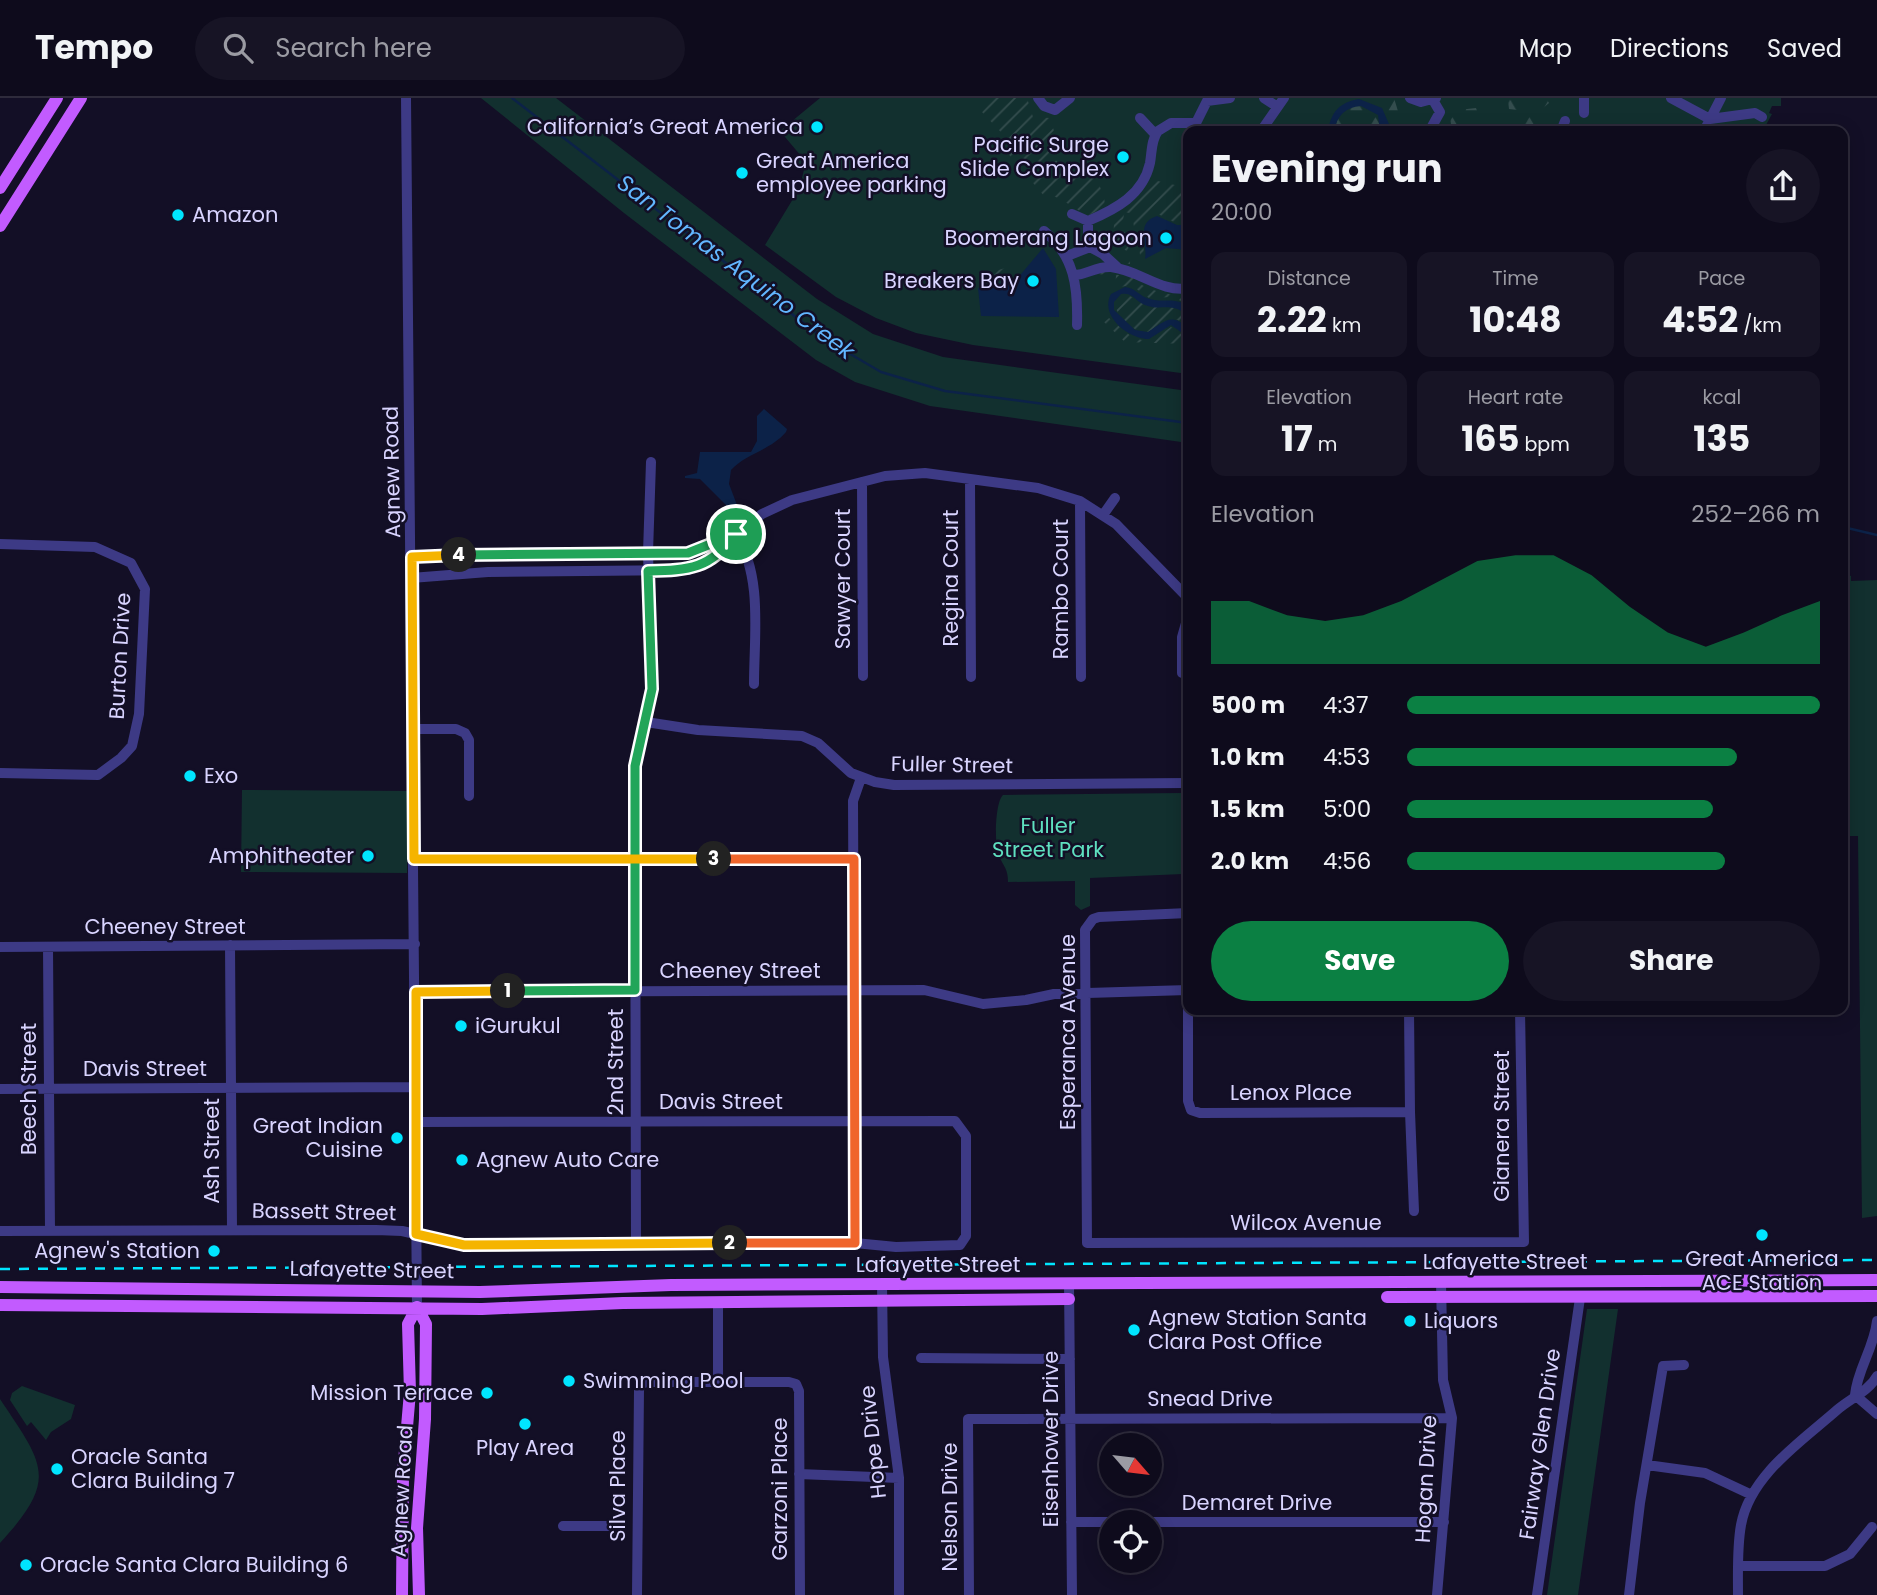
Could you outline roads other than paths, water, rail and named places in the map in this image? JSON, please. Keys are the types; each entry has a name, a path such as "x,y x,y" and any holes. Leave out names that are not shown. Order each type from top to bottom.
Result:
{"main road":[{"path":"0,188 57,98"},
{"path":"0,226 81,98"},
{"name":"Lafayette Street","path":"0,1287 417,1289 481,1292 622,1286 1877,1280"},
{"name":"Lafayette Street","path":"1387,1297 1877,1296"},
{"name":"Lafayette Street","path":"0,1305 482,1309 718,1302 1069,1299"},
{"name":"Agnew Road","path":"402,1595 403,1473 410,1392 408,1324 417,1307"},
{"name":"Agnew Road","path":"417,1307 426,1324 425,1419 417,1528 419,1595"}],"street":[{"name":"Agnew Road","path":"406,98 417,1307"},
{"path":"1038,98 1044,106 1055,110 1070,98"},
{"path":"1072,214 1088,221 1120,207 1131,198 1150,165 1155,134 1171,123 1196,123 1207,101 1230,98"},
{"path":"1264,98 1276,106"},
{"path":"1264,126 1284,98"},
{"path":"1410,98 1421,102 1435,99 1440,112 1433,126"},
{"path":"1584,98 1584,113"},
{"path":"1671,98 1710,119 1755,113 1762,117"},
{"path":"1706,126 1721,98"},
{"path":"1140,118 1155,134"},
{"path":"1088,221 1088,247"},
{"path":"1044,231 1067,256 1074,275 1077,325"},
{"path":"1067,256 1088,247 1103,254 1121,268"},
{"path":"1074,275 1095,268 1121,268 1136,271 1168,287 1183,288"},
{"name":"2nd Street","path":"636,1244 635,766 652,689 648,571 651,462"},
{"path":"412,557 547,552 688,553 736,534 783,503 862,482 911,473 1038,488 1080,501 1103,515 1183,593"},
{"name":"Regina Court","path":"970,479 971,677"},
{"name":"Sawyer Court","path":"862,482 863,676"},
{"path":"1103,515 1115,498"},
{"name":"Rambo Court","path":"1080,501 1081,677"},
{"path":"411,578 488,572 688,570 708,562 722,552 736,534"},
{"path":"736,534 750,564 754,587 754,684"},
{"name":"Burton Drive","path":"0,544 95,547 131,563 145,589 139,714 132,746 98,775 0,773"},
{"path":"1182,673 1183,633"},
{"name":"Fuller Street","path":"646,722 698,730 802,736 818,743 851,773 861,778 894,785 1183,783"},
{"path":"413,729 456,729 466,733 469,740 469,796"},
{"path":"855,1243 856,990 853,801 861,778"},
{"path":"414,859 854,859"},
{"name":"Esperanca Avenue","path":"1087,1243 1085,930 1093,919 1183,913"},
{"name":"Cheeney Street","path":"0,947 415,944"},
{"name":"Ash Street","path":"230,945 232,1230"},
{"name":"Beech Street","path":"48,947 50,1231"},
{"name":"Cheeney Street","path":"416,992 924,990 983,1004 1026,1000 1054,993 1183,990"},
{"name":"Lenox Place","path":"1189,1015 1191,1110 1200,1113 1410,1112"},
{"path":"1409,1015 1414,1210"},
{"name":"Gianera Street","path":"1520,1015 1524,1242"},
{"name":"Davis Street","path":"0,1089 417,1087"},
{"name":"Davis Street","path":"417,1122 955,1121 960,1125 966,1136 967,1224 966,1236 960,1245 896,1247 855,1243"},
{"name":"Bassett Street","path":"0,1231 376,1230 416,1234 464,1245 855,1243"},
{"name":"Wilcox Avenue","path":"1087,1243 1524,1242"},
{"name":"Hogan Drive","path":"1437,1595 1452,1418 1443,1380 1441,1282"},
{"name":"Eisenhower Drive","path":"1069,1283 1072,1595"},
{"name":"Hope Drive","path":"882,1284 883,1357 899,1478 900,1595"},
{"name":"Fairway Glen Drive","path":"1537,1595 1580,1298"},
{"path":"718,1302 718,1381"},
{"path":"1855,1395 1856,1381 1870,1351 1877,1321"},
{"path":"921,1358 1070,1359"},
{"path":"1629,1595 1663,1366 1684,1365"},
{"path":"1738,1595 1741,1525 1752,1494 1781,1459 1855,1395 1870,1388 1877,1376"},
{"name":"Silva Place","path":"637,1595 639,1391 647,1382 718,1381"},
{"name":"Garzoni Place","path":"718,1381 796,1384 799,1391 800,1595"},
{"path":"1855,1395 1877,1414"},
{"name":"Snead Drive","path":"968,1419 1452,1418"},
{"name":"Nelson Drive","path":"968,1419 969,1595"},
{"path":"1647,1465 1705,1473 1752,1494"},
{"path":"799,1475 899,1478"},
{"name":"Demaret Drive","path":"1071,1522 1444,1522"},
{"path":"563,1526 620,1526"},
{"path":"1738,1566 1825,1566 1850,1554 1872,1527"}],"water":[{"path":"1359,99 1382,108 1390,126 1379,126 1378,115 1361,106 1346,110 1336,126 1329,126 1331,118 1347,103"},
{"name":"Boomerang Lagoon","path":"1157,216 1183,225 1183,250 1166,248 1145,259 1144,228 1150,219"},
{"name":"Breakers Bay","path":"1043,248 1056,269 1059,317 981,316 978,288 1016,280"},
{"path":"1125,287 1147,298 1183,304 1183,312 1151,307 1128,294 1121,294 1114,302 1114,310 1135,330 1148,332 1173,319 1183,324 1183,333 1171,325 1149,339 1125,331 1112,318 1108,302 1111,294"},
{"path":"764,409 787,429 786,432 731,470 729,484 737,505 730,509 700,479 685,476 697,473 700,452 751,452 757,441 757,416"}],"waterway":[{"name":"San Tomas Aquino Creek","path":"512,98 823,338 881,372 945,391 1183,422"},
{"name":"San Tomas Aquino Creek","path":"1848,528 1877,535"}],"railway":[{"path":"0,1269 1877,1260"}],"place":[{"name":"California’s Great America","path":"817,127"},
{"name":"Pacific Surge Slide Complex","path":"1123,157"},
{"name":"Great America employee parking","path":"742,173"},
{"name":"Amazon","path":"178,215"},
{"name":"Boomerang Lagoon","path":"1166,238"},
{"name":"Breakers Bay","path":"1033,281"},
{"name":"Exo","path":"190,776"},
{"name":"Amphitheater","path":"368,856"},
{"name":"iGurukul","path":"461,1026"},
{"name":"Great Indian Cuisine","path":"397,1138"},
{"name":"Agnew Auto Care","path":"462,1160"},
{"name":"Great America ACE Station","path":"1762,1235"},
{"name":"Agnew's Station","path":"214,1251"},
{"name":"Liquors","path":"1410,1321"},
{"name":"Agnew Station Santa Clara Post Office","path":"1134,1330"},
{"name":"Swimming Pool","path":"569,1381"},
{"name":"Mission Terrace","path":"487,1393"},
{"name":"Play Area","path":"525,1424"},
{"name":"Oracle Santa Clara Building 7","path":"57,1469"},
{"name":"Oracle Santa Clara Building 6","path":"26,1565"}],"park label":[{"name":"Fuller Street Park","path":"1048,838"}]}
